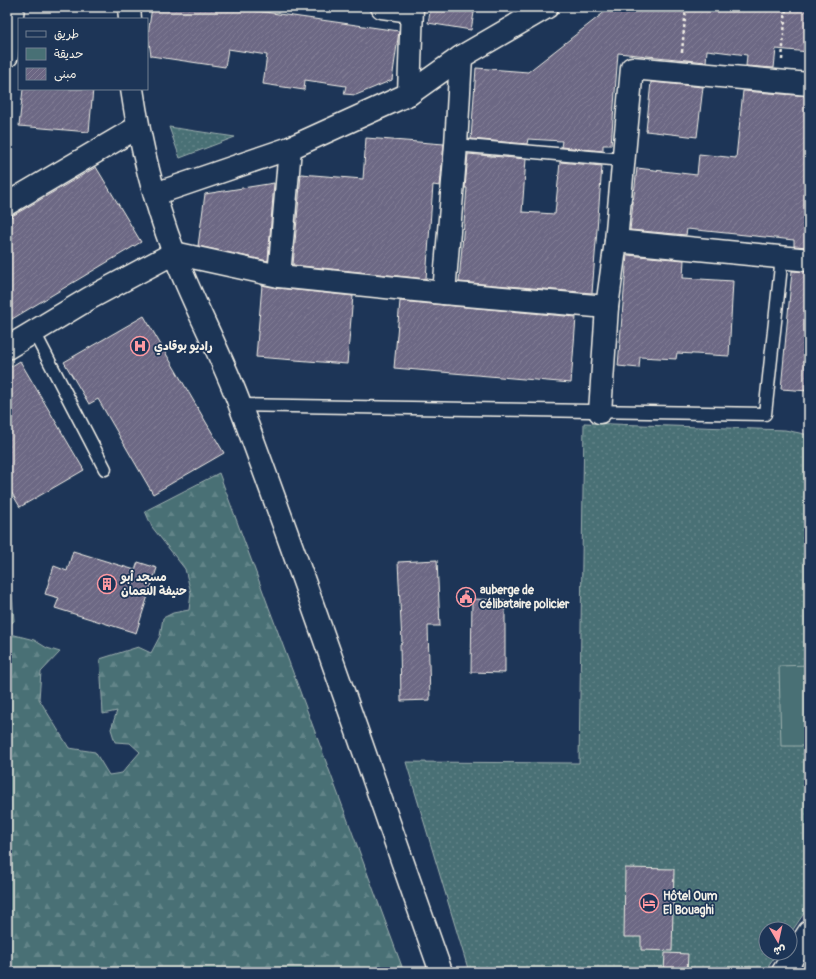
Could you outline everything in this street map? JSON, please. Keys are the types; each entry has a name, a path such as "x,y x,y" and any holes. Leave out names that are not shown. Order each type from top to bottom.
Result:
{"street":[{"path":"7,56 12,7"},
{"path":"129,7 130,18"},
{"path":"382,7 411,9 409,94"},
{"path":"155,194 290,148 409,94 461,57 547,7"},
{"path":"444,293 456,145 461,57"},
{"path":"600,412 607,307 616,241 632,68 809,84"},
{"path":"132,90 138,128 155,194 174,253 240,405 318,619 441,972"},
{"path":"8,198 138,128"},
{"path":"279,276 290,148"},
{"path":"616,241 809,260"},
{"path":"7,348 90,298 174,253 279,276 444,293 607,307"},
{"path":"783,972 809,932"}],"lane":[{"path":"456,145 623,160"},
{"path":"240,405 765,414 782,257"},
{"path":"34,332 106,469"}],"path":[{"path":"680,72 686,7"},
{"path":"780,81 786,7"}],"green space":[{"path":"169,127 235,137 180,158"},
{"path":"584,423 785,430 809,435 809,906 798,922 798,921 758,921 758,961 772,961 764,972 469,972 406,762 579,763"},
{"path":"219,473 404,972 7,972 7,633 34,640 47,648 60,652 41,672 39,699 69,748 95,752 109,775 122,773 140,752 130,743 115,742 111,729 117,711 103,714 100,659 138,647 151,653 160,636 163,618 173,613 189,610 191,593 185,569 152,527 145,511"},
{"path":"7,594 12,594 14,621 7,627"},
{"path":"809,665 809,746 781,746 779,666"}],"building":[{"path":"152,7 229,7 399,31 392,80 356,95 344,94 346,86 305,80 304,90 263,84 267,55 228,49 225,67 151,56 148,34"},
{"path":"431,7 475,7 471,30 428,23"},
{"path":"611,7 809,7 809,52 776,49 774,68 746,66 747,55 707,50 706,62 618,53 611,145 603,145 603,151 561,147 562,141 528,139 527,144 471,139 476,68 528,72"},
{"path":"651,82 703,87 697,137 646,131"},
{"path":"23,90 93,90 89,132 19,126"},
{"path":"743,91 809,96 809,247 794,246 794,240 687,229 686,235 630,230 637,168 697,175 699,154 736,158"},
{"path":"366,138 444,144 440,186 433,185 426,279 293,265 301,174 363,179"},
{"path":"468,154 526,159 522,212 555,214 560,162 602,166 592,293 459,282 467,188 465,188"},
{"path":"96,167 141,242 7,322 7,219"},
{"path":"274,183 268,261 198,246 205,194"},
{"path":"627,255 684,260 683,278 733,281 729,356 677,353 676,359 640,357 639,368 618,366"},
{"path":"792,271 809,272 809,391 781,389"},
{"path":"262,285 353,296 347,364 256,357"},
{"path":"400,301 576,317 571,383 394,368"},
{"path":"144,316 224,453 153,494 98,399 89,404 64,362"},
{"path":"20,361 84,470 20,507 7,485 7,369"},
{"name":"مسجد أبو حنيفة النعمان","path":"73,551 135,570 138,562 157,568 136,633 55,608 59,598 45,594 54,566 67,571"},
{"path":"437,560 440,626 428,626 430,700 401,701 400,644 402,643 398,562"},
{"path":"472,599 505,600 505,673 471,672"},
{"name":"Hôtel Oum El Bouaghi","path":"625,868 674,869 672,951 641,950 641,937 624,937"},
{"path":"665,953 688,954 687,972 664,972"}],"place":[{"name":"راديو بوقادي","path":"140,346"},
{"name":"مسجد أبو حنيفة النعمان","path":"107,584"},
{"name":"auberge de célibataire policier","path":"466,597"},
{"name":"Hôtel Oum El Bouaghi","path":"649,903"}]}
